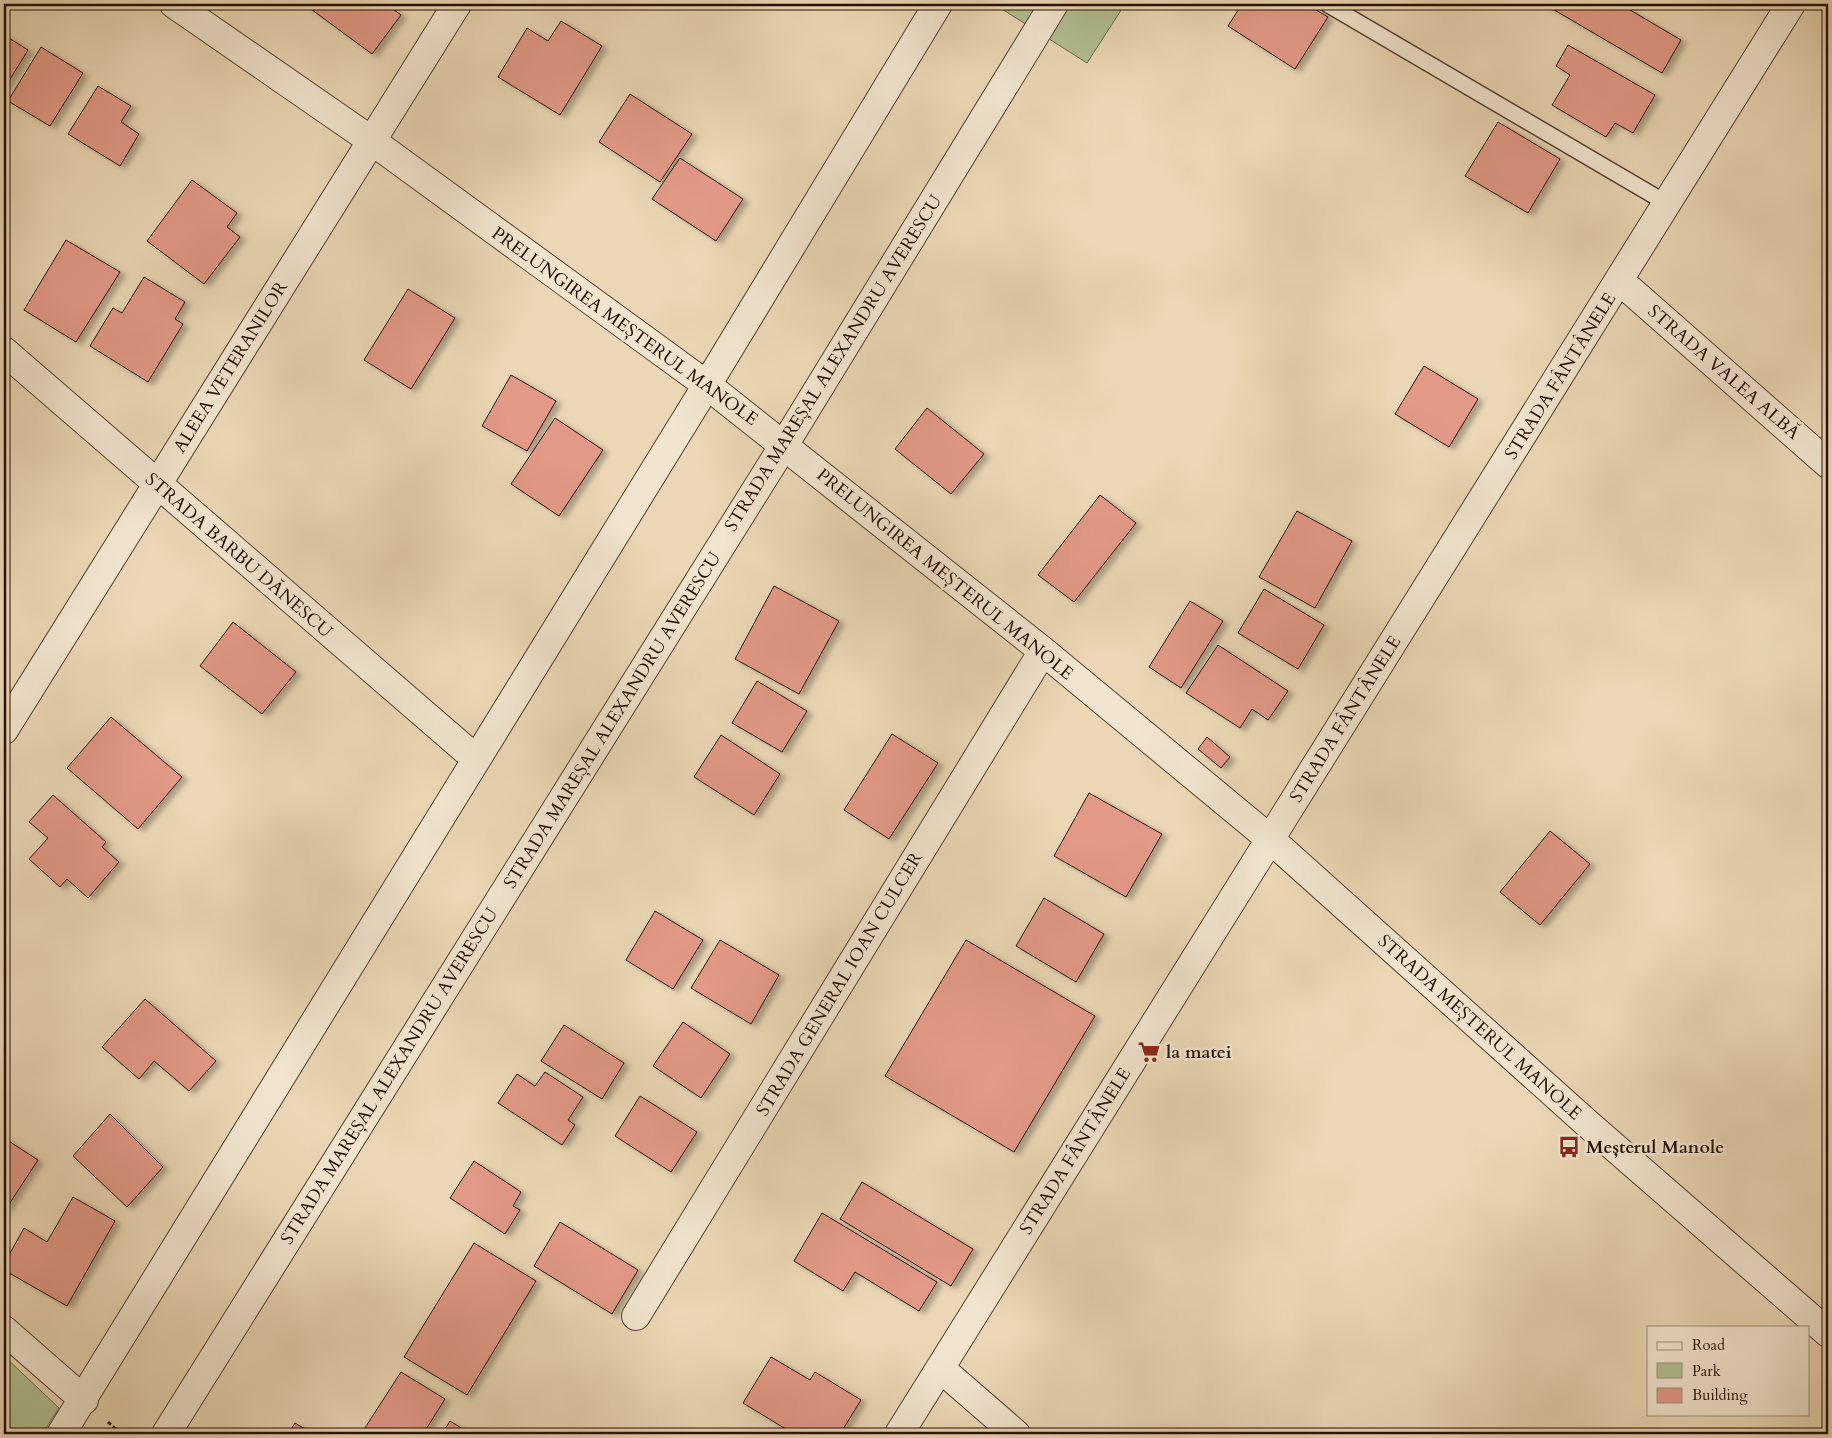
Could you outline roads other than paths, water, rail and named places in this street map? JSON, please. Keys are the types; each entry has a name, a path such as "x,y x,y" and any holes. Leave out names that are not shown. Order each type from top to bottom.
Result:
{"street":[{"name":"PRELUNGIREA MEȘTERUL MANOLE","path":"174,4 372,141 707,384 1043,651 1270,839"},
{"name":"ALEEA VETERANILOR","path":"4,730 456,4"},
{"path":"61,1434 84,1400 938,4"},
{"name":"STRADA MAREȘAL ALEXANDRU AVERESCU","path":"166,1434 784,445 1054,4"},
{"name":"STRADA FÂNTÂNELE","path":"899,1434 1620,281 1791,4"},
{"name":"STRADA VALEA ALBĂ","path":"1620,281 1828,464"},
{"name":"STRADA BARBU DĂNESCU","path":"4,352 475,758"},
{"name":"STRADA GENERAL IOAN CULCER","path":"636,1316 1043,651"},
{"name":"STRADA MEȘTERUL MANOLE","path":"1270,839 1589,1125 1828,1333"},
{"path":"4,1330 84,1400"},
{"path":"940,1368 1016,1434"}],"lane":[{"path":"1327,4 1668,204"}],"place":[{"name":"la matei","path":"1149,1052"},
{"name":"Meșterul Manole","path":"1569,1147"}]}
